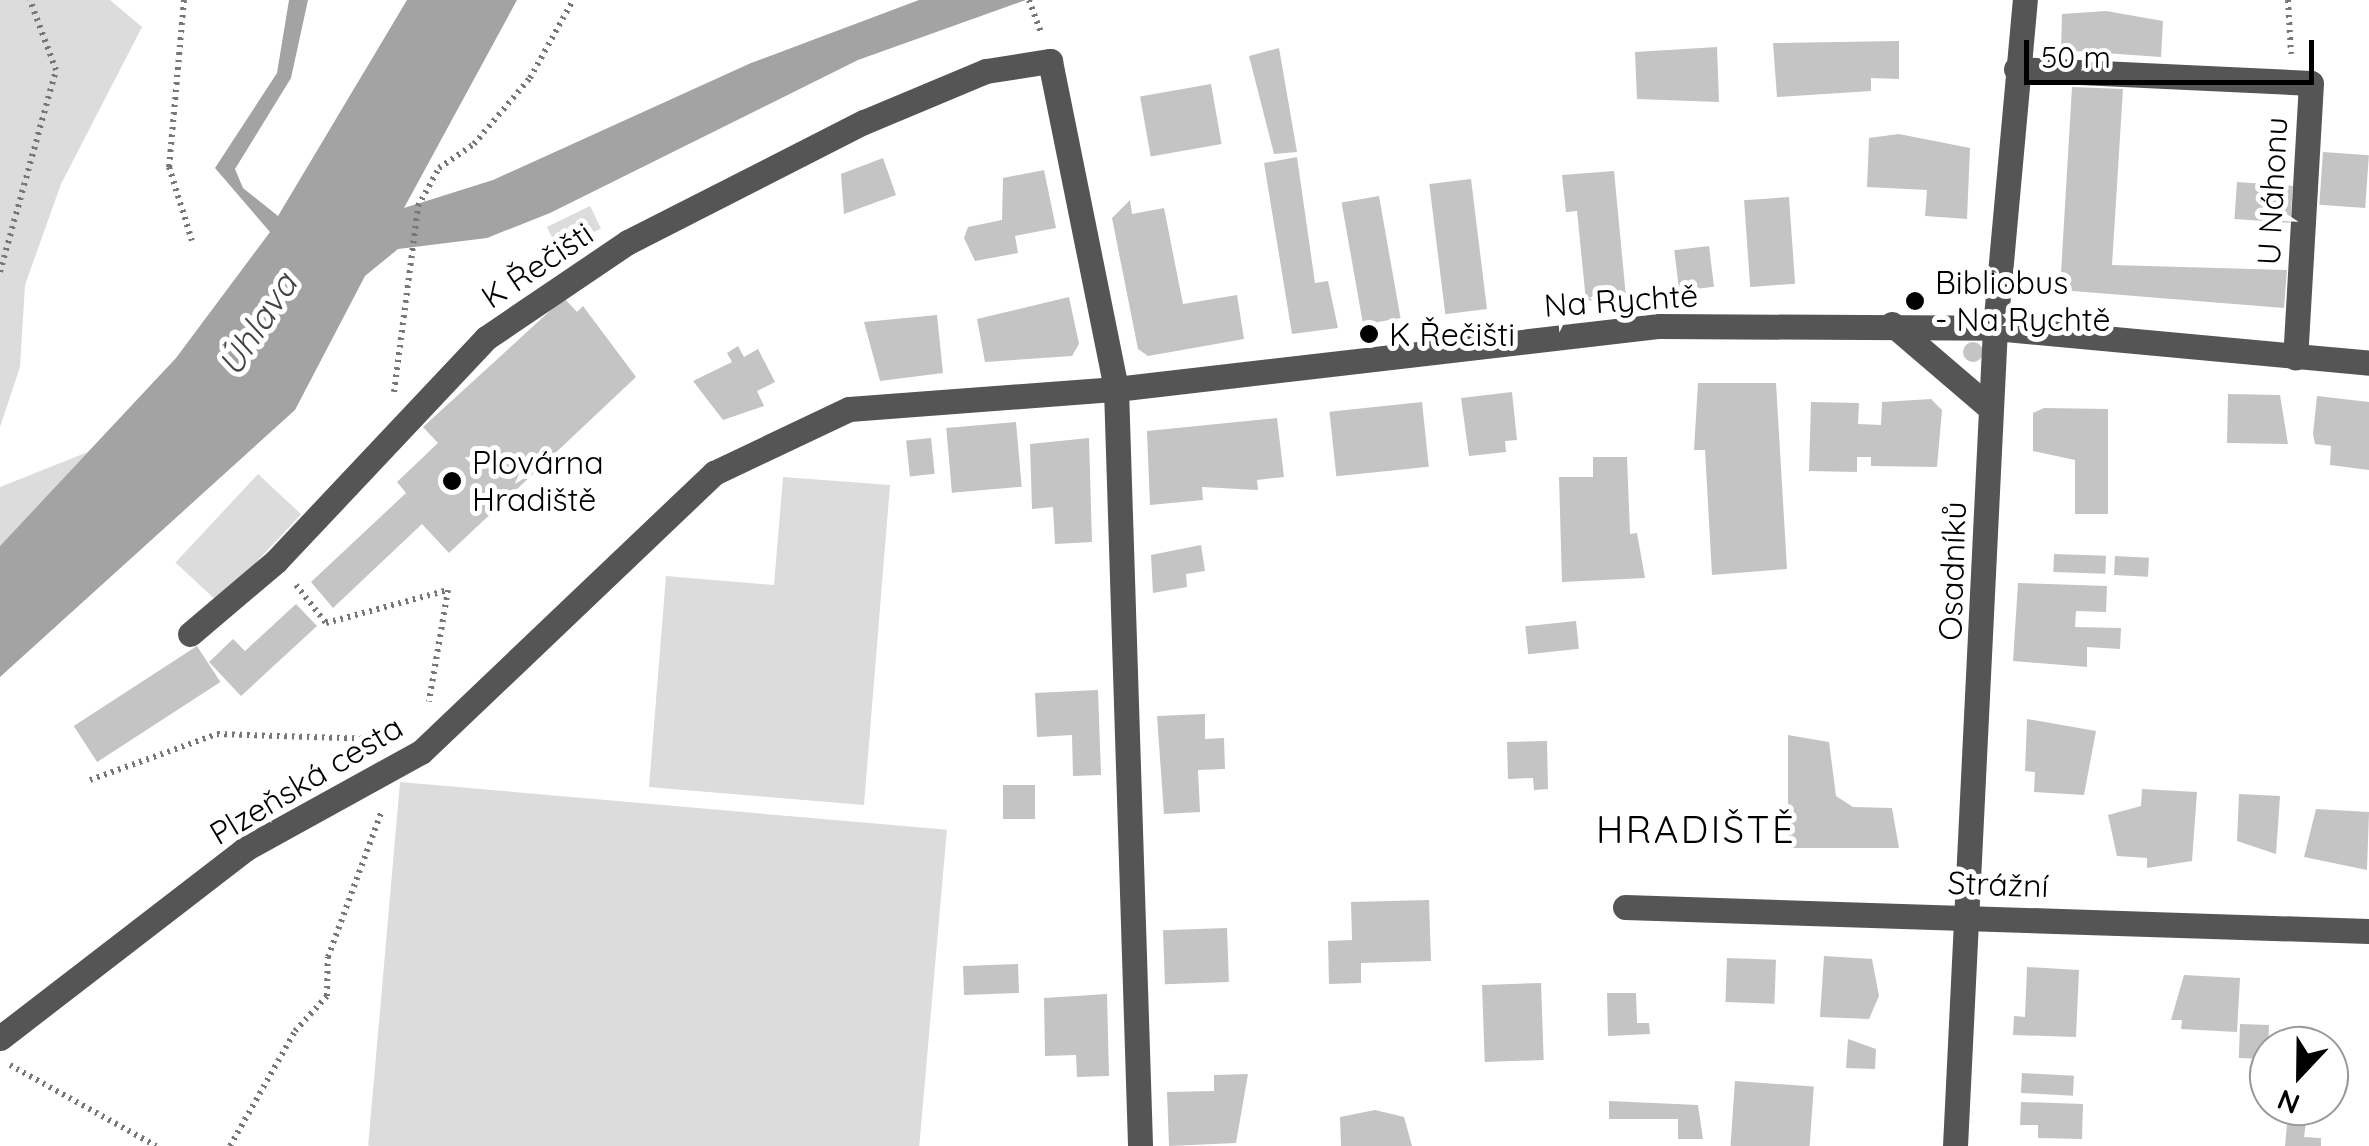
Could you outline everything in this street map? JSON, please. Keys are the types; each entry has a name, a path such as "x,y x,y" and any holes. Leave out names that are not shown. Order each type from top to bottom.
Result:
{"street":[{"name":"Osadníků","path":"1956,1146 1995,328 2016,70 2026,0"},
{"name":"K Řečišti","path":"190,634 276,561 388,437 486,338 628,242 864,122 986,71 1050,61 1116,390 1140,1146"},
{"name":"U Náhonu","path":"2016,70 2311,83 2296,358"},
{"name":"Na Rychtě","path":"714,474 849,409 1116,390 1659,326 1892,324 1995,328 2369,362"},
{"path":"1892,324 1991,408"},
{"name":"Plzeňská cesta","path":"0,1038 245,848 420,752 714,474"},
{"name":"Strážní","path":"1625,907 1970,914 2369,931"}],"path":[{"path":"0,272 56,70 30,0"},
{"path":"184,0 169,168 192,241"},
{"path":"388,437 418,206 439,168 474,144 530,78 574,0"},
{"path":"2288,0 2292,82"},
{"path":"90,780 218,734 352,732 420,752 448,590 326,622 276,561"},
{"path":"230,1146 295,1032 327,996 328,957 376,844 390,769"},
{"path":"0,1060 156,1146"}],"shaded area":[{"path":"0,0 110,0 142,27 61,184 25,285 20,367 0,427"},
{"path":"590,206 601,228 558,250 547,227"},
{"path":"88,452 0,546 0,487"},
{"path":"258,474 301,514 219,603 175,562"},
{"path":"783,477 890,485 864,805 649,787 666,576 774,585"},
{"path":"400,782 947,830 919,1146 368,1146"}],"water":[{"name":"Úhlava","path":"289,0 308,0 291,78 235,169 243,188 278,216 407,0 517,0 404,208 493,180 751,63 919,0 1026,0 858,60 550,213 487,238 398,249 365,276 295,410 0,677 0,546 176,358 270,232 215,168 277,73"}],"building":[{"path":"2106,11 2163,21 2161,57 2061,50 2062,14"},
{"path":"1899,41 1899,79 1871,78 1871,91 1777,97 1773,43"},
{"path":"1717,47 1719,102 1637,99 1635,52"},
{"path":"1279,48 1297,152 1274,154 1249,56"},
{"path":"1211,84 1222,144 1151,157 1140,97"},
{"path":"2072,87 2123,89 2112,265 2287,270 2284,308 2060,290"},
{"path":"1899,134 1970,148 1967,219 1925,216 1927,190 1867,187 1869,138"},
{"path":"2323,152 2369,155 2365,208 2319,205"},
{"path":"1297,157 1315,283 1328,281 1338,328 1292,334 1264,163"},
{"path":"883,158 896,195 844,214 841,174"},
{"path":"1044,170 1056,228 1015,236 1018,253 975,261 964,238 968,227 1002,220 1003,178"},
{"path":"1614,171 1626,297 1586,301 1577,211 1566,212 1562,175"},
{"path":"1471,179 1487,309 1445,314 1429,184"},
{"path":"2237,182 2293,186 2290,223 2234,219"},
{"path":"1379,196 1401,318 1363,325 1342,203"},
{"path":"1789,197 1795,284 1750,287 1744,200"},
{"path":"1130,200 1132,214 1164,208 1183,304 1237,295 1244,339 1148,356 1138,349 1112,218"},
{"path":"1709,246 1714,287 1679,291 1674,250"},
{"path":"1069,297 1079,344 1072,356 985,362 977,319"},
{"path":"564,298 577,312 583,306 636,377 449,553 422,524 333,608 311,582 406,493 397,482 438,443 423,427"},
{"path":"937,315 943,373 880,381 864,322"},
{"path":"1973,342 1983,352 1973,362 1963,352"},
{"path":"738,346 744,357 758,349 775,382 757,391 764,406 723,420 693,381 732,362 727,353"},
{"path":"1698,383 1776,383 1787,569 1712,575 1705,450 1694,450"},
{"path":"1512,392 1517,440 1505,441 1506,452 1469,456 1461,398"},
{"path":"2228,394 2280,395 2288,444 2227,443"},
{"path":"2317,396 2369,402 2369,470 2330,465 2331,446 2315,444"},
{"path":"1931,399 1942,410 1937,467 1871,466 1871,457 1857,457 1857,472 1809,471 1811,402 1859,403 1858,424 1881,425 1882,402"},
{"path":"1422,402 1429,467 1336,476 1330,412"},
{"path":"2044,408 2108,409 2108,514 2075,514 2075,460 2033,451 2033,413"},
{"path":"1277,418 1284,477 1257,480 1258,490 1202,487 1203,500 1150,505 1147,431"},
{"path":"1016,422 1022,487 952,493 946,428"},
{"path":"931,438 935,474 910,476 906,441"},
{"path":"1089,438 1092,542 1055,544 1053,507 1032,509 1030,444"},
{"path":"1593,457 1627,457 1630,534 1637,533 1645,578 1562,582 1559,477 1593,477"},
{"path":"1201,545 1205,571 1186,574 1187,587 1153,593 1151,555"},
{"path":"2054,554 2106,556 2105,574 2053,572"},
{"path":"2115,556 2149,558 2148,577 2114,575"},
{"path":"2018,583 2107,586 2106,612 2076,611 2075,627 2121,628 2120,649 2087,647 2087,667 2013,661"},
{"path":"296,604 317,626 241,696 209,662 233,639 245,651"},
{"path":"1576,621 1579,649 1528,654 1525,626"},
{"path":"197,646 220,682 97,762 74,726"},
{"path":"1098,690 1101,775 1073,776 1072,735 1037,737 1035,693"},
{"path":"1205,714 1205,739 1224,738 1225,769 1198,770 1200,812 1164,814 1157,716"},
{"path":"2027,719 2096,731 2084,795 2034,792 2035,772 2025,771"},
{"path":"1788,735 1829,742 1836,796 1853,807 1892,808 1899,848 1788,848"},
{"path":"1547,741 1548,789 1534,790 1533,778 1508,779 1507,742"},
{"path":"1003,785 1035,785 1035,819 1003,819"},
{"path":"2142,789 2197,792 2192,861 2147,868 2147,858 2117,856 2108,815 2141,806"},
{"path":"2239,794 2280,796 2276,854 2237,841"},
{"path":"2316,809 2369,812 2367,870 2304,857"},
{"path":"1429,900 1431,961 1361,963 1361,983 1329,984 1328,941 1352,940 1351,902"},
{"path":"1227,928 1229,982 1165,984 1163,930"},
{"path":"1824,956 1872,959 1879,996 1869,1019 1820,1017"},
{"path":"1727,958 1776,960 1774,1004 1725,1002"},
{"path":"1018,964 1019,993 964,995 963,966"},
{"path":"2027,967 2079,970 2076,1037 2013,1035 2014,1016 2025,1017"},
{"path":"2184,975 2240,978 2237,1032 2181,1029 2182,1020 2171,1020"},
{"path":"1541,983 1544,1060 1485,1062 1482,985"},
{"path":"1607,993 1636,993 1637,1023 1649,1023 1650,1034 1608,1036"},
{"path":"1107,994 1109,1076 1077,1077 1076,1055 1045,1056 1044,998"},
{"path":"2240,1024 2269,1025 2249,1026 2249,1058 2239,1058"},
{"path":"1848,1039 1876,1049 1875,1069 1846,1068"},
{"path":"2022,1073 2074,1076 2073,1096 2021,1093"},
{"path":"1248,1074 1236,1143 1169,1146 1167,1092 1214,1091 1214,1075"},
{"path":"1735,1081 1814,1087 1810,1146 1730,1146"},
{"path":"1609,1101 1698,1105 1703,1139 1678,1139 1678,1119 1609,1119"},
{"path":"2021,1102 2083,1104 2082,1139 2038,1138 2038,1125 2020,1125"},
{"path":"1375,1110 1404,1117 1412,1146 1341,1146 1340,1117"},
{"path":"2287,1126 2305,1126 2304,1137 2321,1138 2321,1146 2285,1146"}],"place":[{"name":"Bibliobus - Na Rychtě","path":"1915,301"},
{"name":"K Řečišti","path":"1369,334"},
{"name":"Plovárna Hradiště","path":"452,481"}],"district":[{"name":"HRADIŠTĚ","path":"1696,830"}]}
